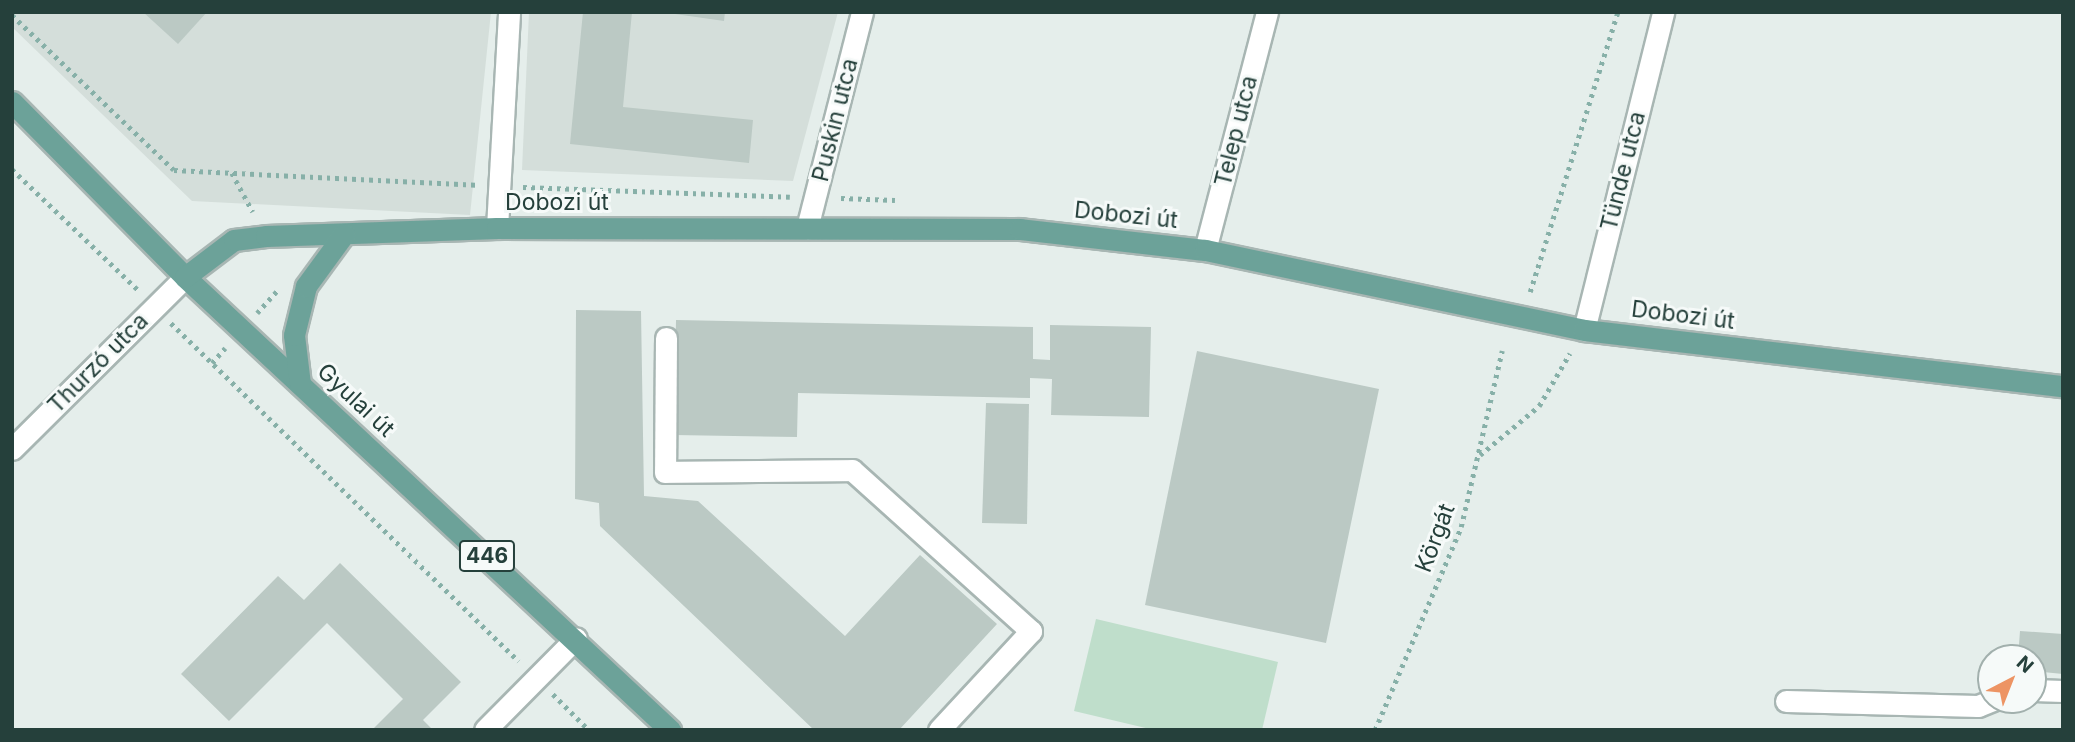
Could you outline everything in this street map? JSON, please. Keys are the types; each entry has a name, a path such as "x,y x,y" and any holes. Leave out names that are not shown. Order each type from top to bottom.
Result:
{"main road":[{"name":"Gyulai út","path":"12,102 185,277 576,638 670,730"},
{"name":"Dobozi út","path":"185,277 234,240 497,228 1020,229 1205,250 1584,330 2063,386"},
{"path":"300,384 294,335 306,286 344,234"}],"street":[{"path":"497,228 509,12"},
{"name":"Puskin utca","path":"807,228 862,12"},
{"name":"Telep utca","path":"1205,250 1267,12"},
{"name":"Tünde utca","path":"1584,330 1663,12"},
{"name":"Thurzó utca","path":"12,449 185,277"},
{"path":"666,338 665,472 852,471 1031,631 939,730"},
{"path":"485,730 576,638"},
{"path":"1786,701 1977,706"}],"path":[{"path":"1530,292 1536,267 1603,74 1618,12"},
{"path":"12,15 173,170 231,173"},
{"path":"12,169 589,730"},
{"path":"1479,456 1539,406 1584,330"},
{"name":"Körgát","path":"1375,730 1461,527 1502,351"}],"shaded area":[{"path":"12,12 491,12 470,215 192,201 12,27"},
{"path":"529,12 838,12 793,181 522,170"}],"green space":[{"path":"1096,619 1278,662 1262,730 1154,730 1074,711"}],"building":[{"path":"143,12 207,12 178,44"},
{"path":"583,12 632,12 623,107 753,120 749,163 570,144"},
{"path":"661,12 725,12 724,21"},
{"path":"576,310 641,311 644,496 698,501 845,636 920,555 997,624 899,730 814,730 600,526 599,503 575,499"},
{"path":"676,320 1033,327 1033,359 1050,360 1050,325 1151,327 1149,417 1051,415 1052,379 1030,378 1030,398 798,393 797,437 674,435"},
{"path":"1197,351 1379,389 1326,643 1145,605"},
{"path":"986,403 1029,404 1027,524 982,523"},
{"path":"340,563 461,682 423,720 433,730 372,730 403,699 327,623 229,721 181,674 278,576 304,600"},
{"path":"2020,631 2063,634 2063,674 2047,672 2047,644 2019,644"}]}
